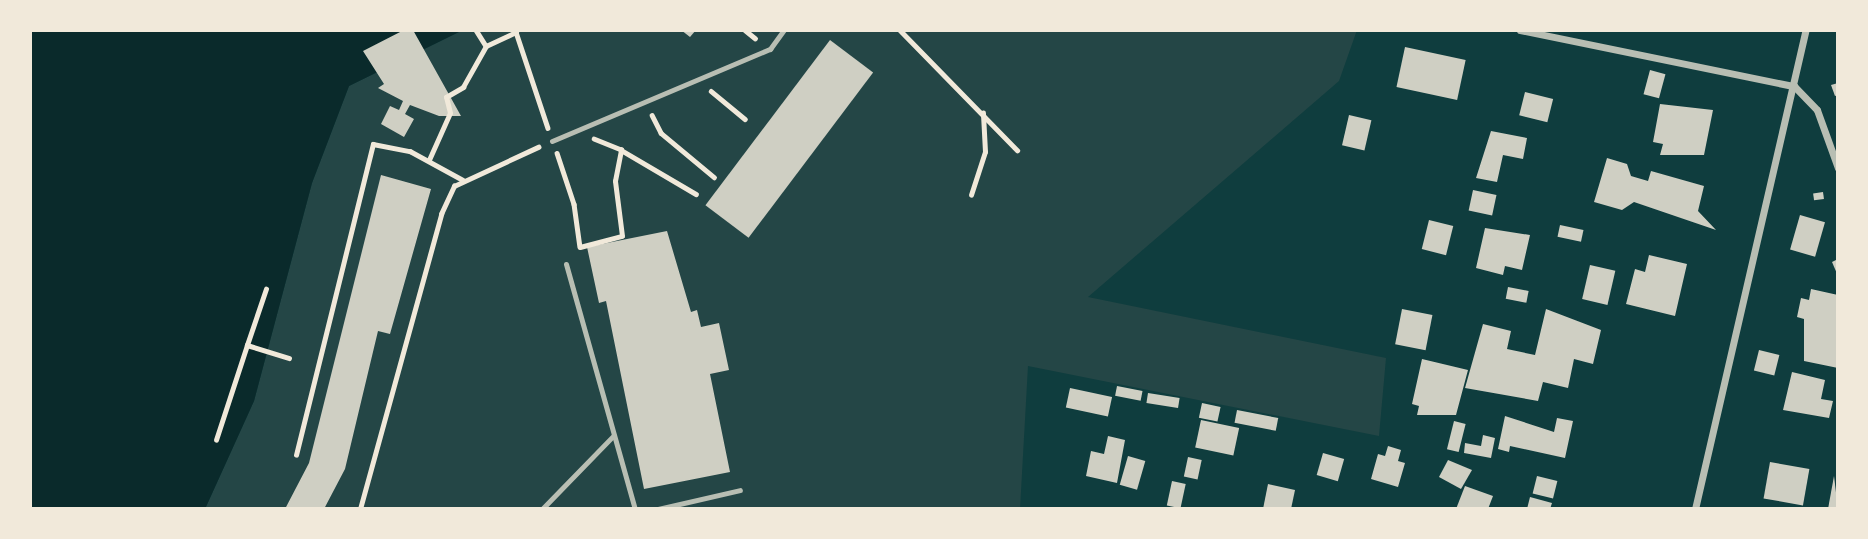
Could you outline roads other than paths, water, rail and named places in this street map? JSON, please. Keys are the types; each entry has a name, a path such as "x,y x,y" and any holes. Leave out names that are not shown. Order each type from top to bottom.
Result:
{"street":[{"path":"1520,30 1794,86 1817,110 1838,168"},
{"path":"1695,509 1806,30"}],"lane":[{"path":"552,141 769,49 784,30"},
{"path":"565,264 635,509"},
{"path":"542,509 613,436"},
{"path":"658,509 740,490"}]}
